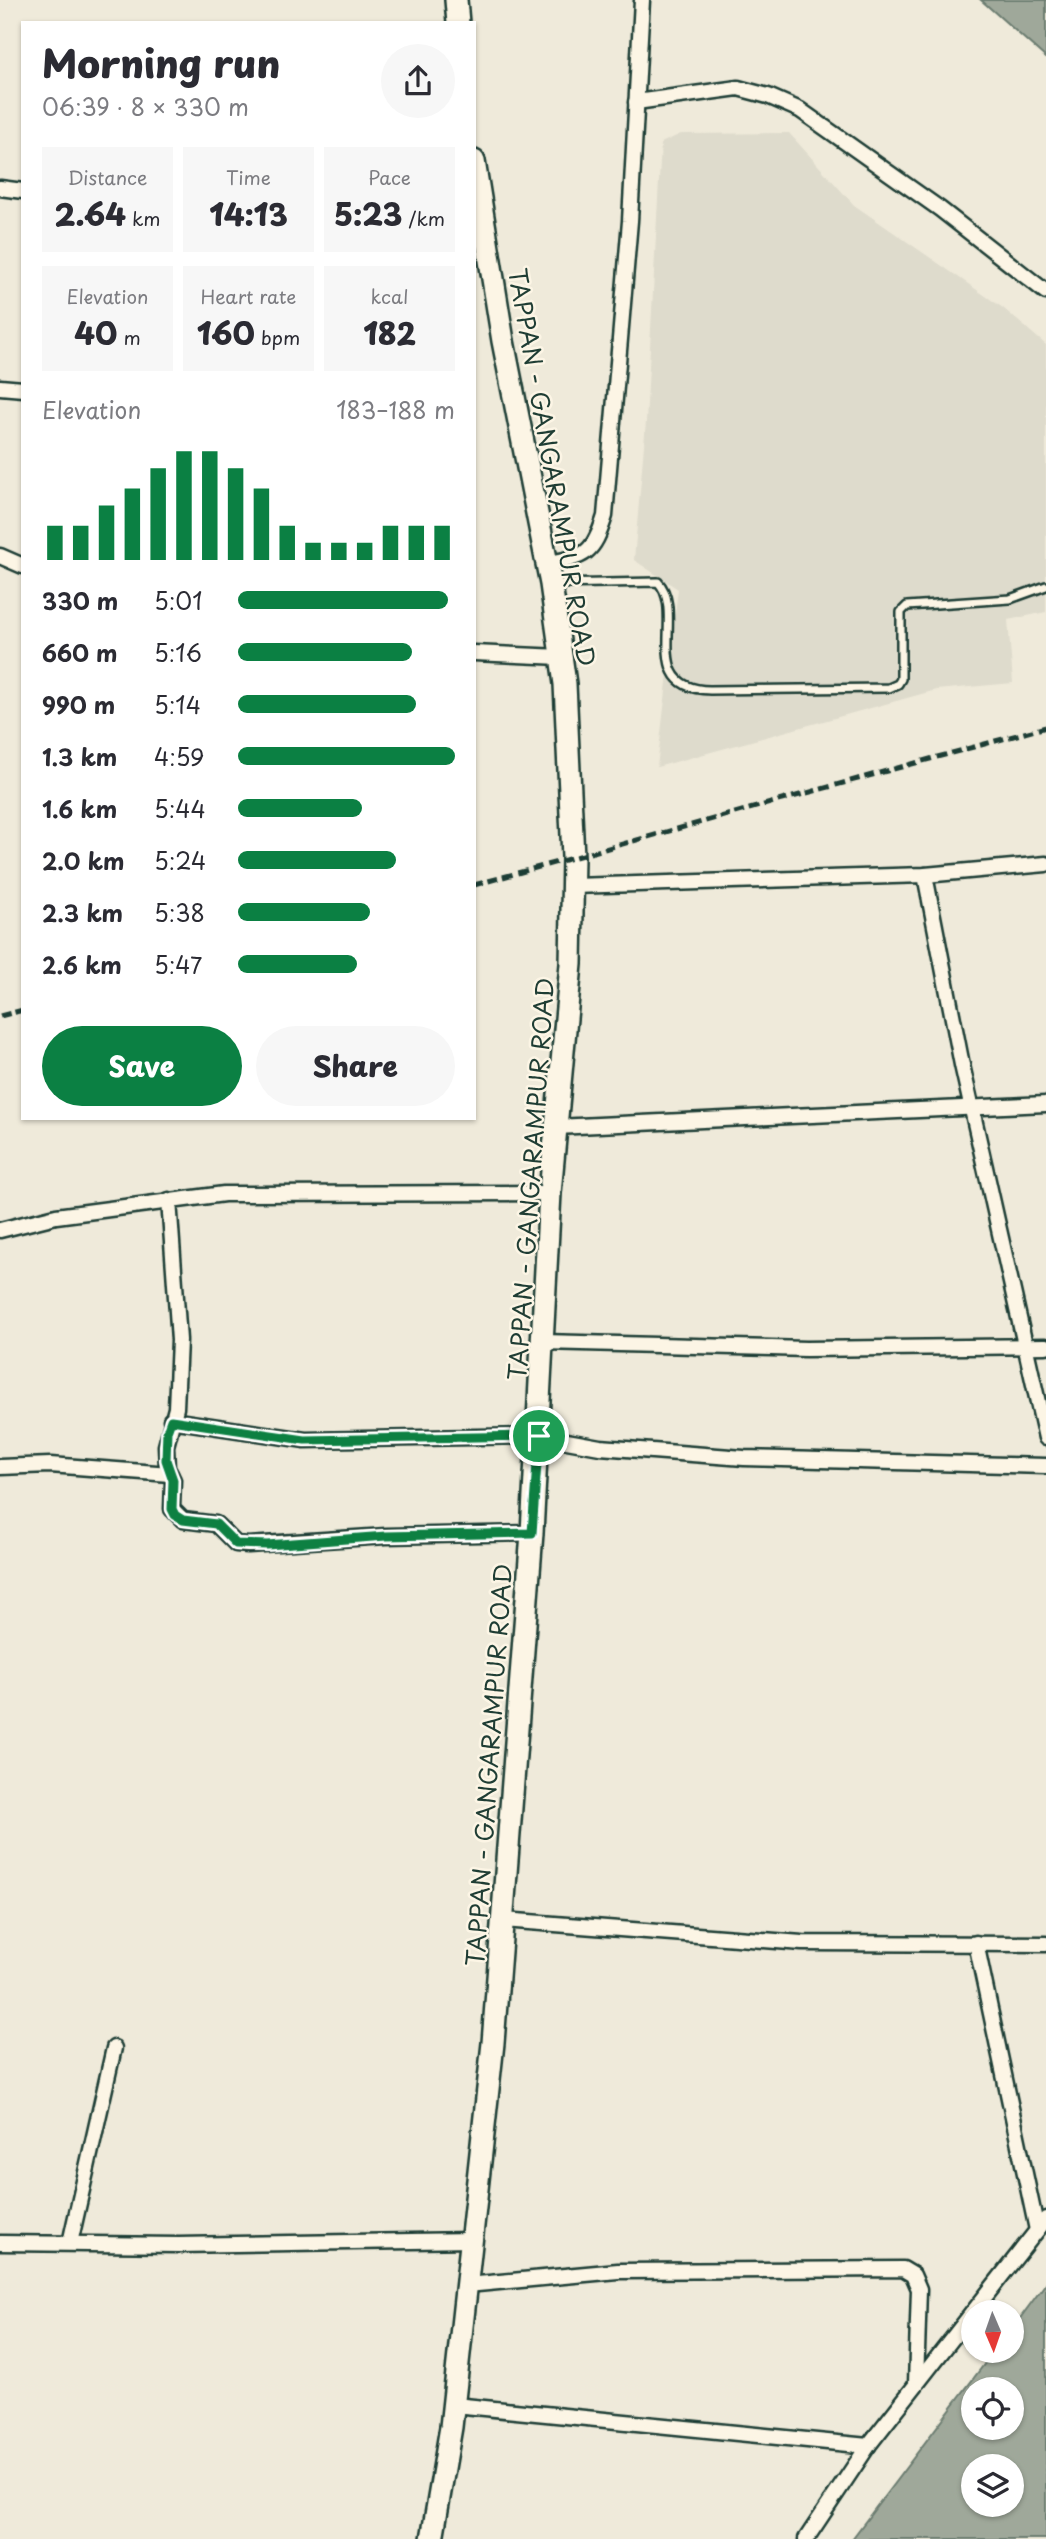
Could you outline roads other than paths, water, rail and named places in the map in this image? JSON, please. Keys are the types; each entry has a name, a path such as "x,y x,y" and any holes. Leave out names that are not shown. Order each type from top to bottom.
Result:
{"main road":[{"path":"456,0 458,21"},
{"name":"TAPPAN - GANGARAMPUR ROAD","path":"432,2539 454,2405 503,1920 539,1436 550,1193 571,964 573,886 571,777 561,657 550,574 477,195"}],"street":[{"path":"550,574 588,553 599,535 605,516 642,0"},
{"path":"636,102 738,88 768,96 800,110 940,209 1046,292"},
{"path":"0,188 21,191"},
{"path":"0,387 21,389"},
{"path":"0,556 21,565"},
{"path":"476,653 561,657"},
{"path":"573,886 925,874 1046,864"},
{"path":"925,874 952,1019 1028,1347 1046,1438"},
{"path":"556,1127 1046,1104"},
{"path":"0,1230 56,1216 224,1194 550,1193"},
{"path":"169,1200 179,1340 176,1408 166,1446 175,1515 183,1520 216,1524 236,1544 267,1545 386,1536 532,1533"},
{"path":"544,1342 806,1349 1046,1346"},
{"path":"171,1420 305,1440 539,1436 600,1447 744,1458 1046,1466"},
{"path":"0,1467 63,1466 170,1474"},
{"path":"503,1920 747,1940 1046,1944"},
{"path":"976,1943 1041,2225 982,2300"},
{"path":"71,2243 114,2048"},
{"path":"0,2243 179,2245 472,2240"},
{"path":"467,2285 618,2271 903,2269 914,2274 919,2289 916,2384"},
{"path":"806,2539 868,2446 961,2327"},
{"path":"454,2405 868,2446"}],"lane":[{"path":"550,574 658,582 666,595 670,664 685,685 710,690 889,688 898,684 901,679 901,612 907,606 1000,600 1046,586"}],"railway":[{"path":"476,884 1046,727"},
{"path":"0,1016 21,1011"}]}
